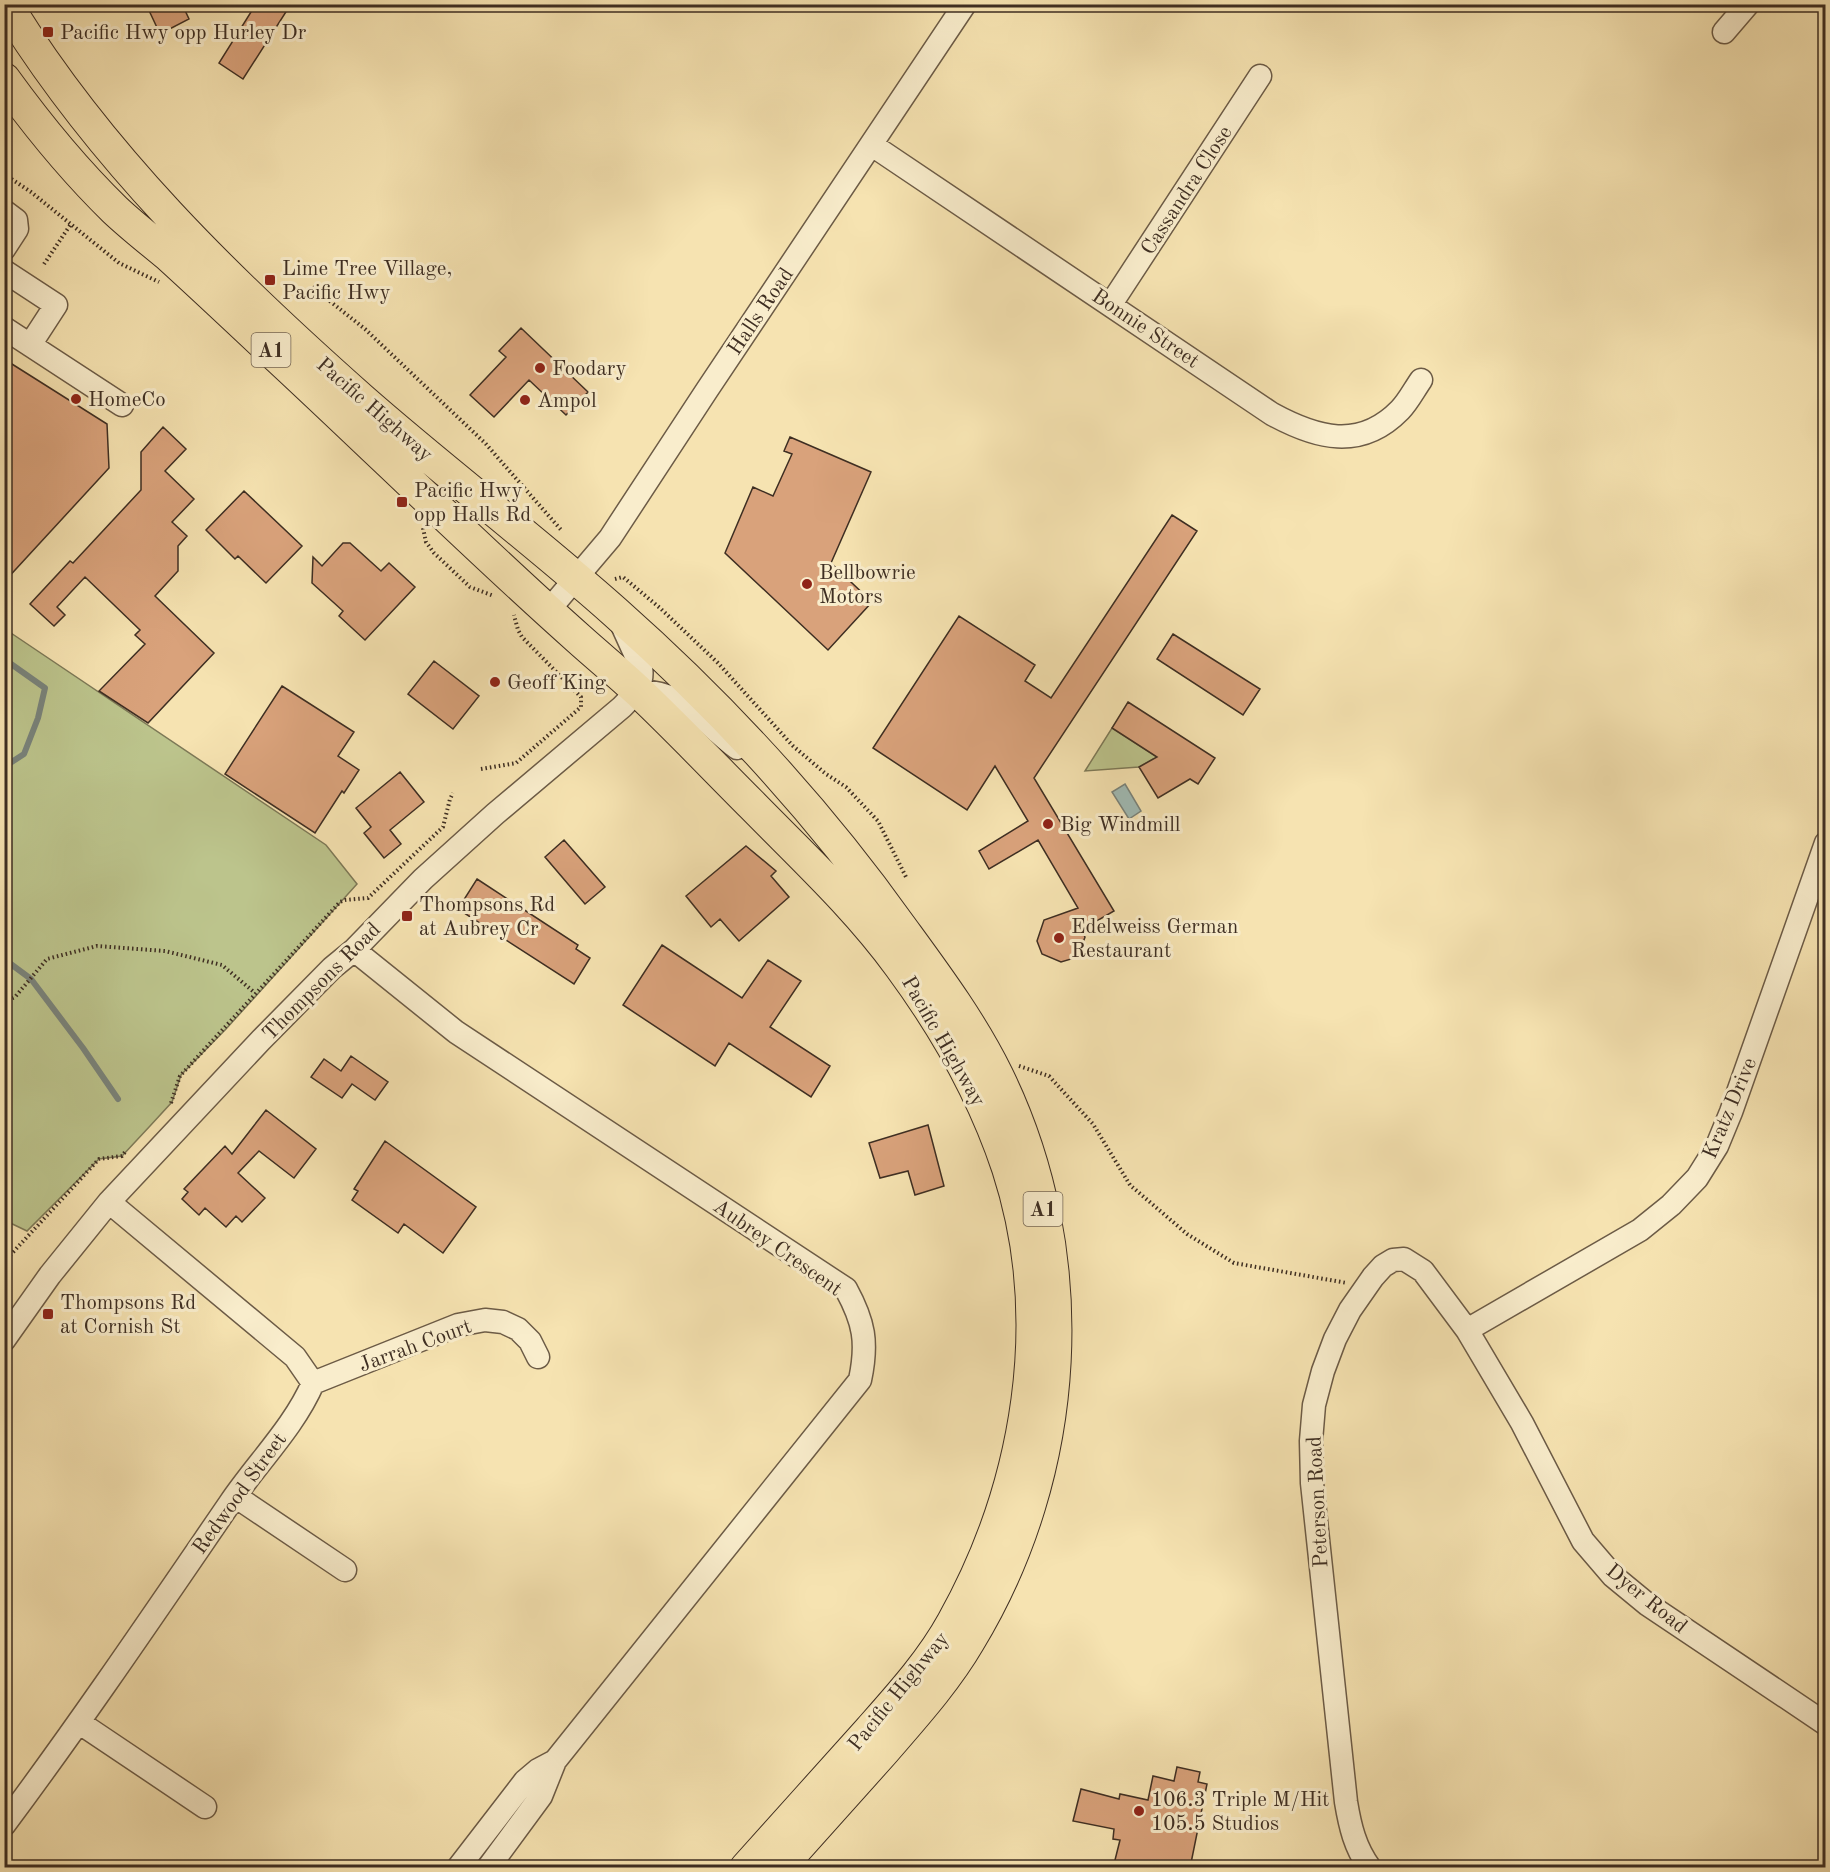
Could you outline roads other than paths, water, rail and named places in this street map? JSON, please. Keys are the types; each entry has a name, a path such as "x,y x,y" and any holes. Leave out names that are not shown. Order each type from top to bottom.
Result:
{"highway":[{"name":"Pacific Highway","path":"6,4 83,114 120,161 188,236 362,400 616,613 672,666 782,778 828,830 884,902 955,1003 995,1071 1023,1137 1044,1211 1055,1276 1056,1324 1051,1416 1041,1466 1025,1523 993,1598 968,1644 930,1697 779,1868"},
{"name":"Pacific Highway","path":"4,79 38,126 117,212 233,315 548,611 638,691 816,868 900,967 972,1081 997,1139 1010,1173 1025,1241 1030,1278 1032,1345 1025,1419 1007,1500 975,1579 950,1627 924,1666 746,1868"}],"street":[{"name":"Halls Road","path":"548,611 610,538 965,4"},
{"path":"1724,32 1748,4"},
{"name":"Cassandra Close","path":"1111,304 1260,76"},
{"name":"Bonnie Street","path":"872,145 1272,414 1316,434 1355,436 1371,432 1400,410 1422,380"},
{"path":"4,212 16,220 17,229 4,249"},
{"path":"4,271 56,305 30,345"},
{"path":"4,328 122,405"},
{"path":"616,613 641,667 642,674 638,691"},
{"name":"Pacific Highway","path":"638,691 674,696 740,750 782,778"},
{"name":"Thompsons Road","path":"4,1340 50,1275 110,1202 261,1040 423,879 638,691"},
{"name":"Kratz Drive","path":"1467,1330 1640,1230 1671,1205 1697,1178 1717,1146 1731,1112 1826,843"},
{"name":"Aubrey Crescent","path":"354,950 456,1032 846,1289 856,1308 863,1330 866,1355 860,1380 555,1761 541,1796 488,1868"},
{"path":"110,1202 295,1357 313,1383"},
{"name":"Peterson Road","path":"1370,1868 1354,1839 1346,1802 1312,1483 1314,1406 1323,1371 1335,1340 1365,1287 1383,1266 1393,1260 1404,1259 1423,1271 1467,1330"},
{"name":"Jarrah Court","path":"313,1383 458,1325 484,1320 503,1322 518,1329 530,1341 538,1358"},
{"name":"Dyer Road","path":"1467,1330 1522,1423 1583,1540 1613,1576 1647,1604 1826,1725"},
{"name":"Redwood Street","path":"4,1825 80,1723 235,1496 305,1402 313,1383"},
{"path":"235,1496 345,1570"},
{"path":"80,1723 205,1807"},
{"name":"Aubrey Crescent","path":"458,1868 525,1781 538,1770 555,1761"}],"water":[{"path":"1125,784 1141,811 1129,819 1112,792"}],"waterway":[{"path":"4,659 45,688 38,718 24,754 4,767"},
{"path":"4,959 31,979 118,1099"}],"place":[{"name":"Pacific Hwy opp Hurley Dr","path":"48,32"},
{"name":"Lime Tree Village, Pacific Hwy","path":"270,280"},
{"name":"Foodary","path":"540,368"},
{"name":"HomeCo","path":"76,399"},
{"name":"Ampol","path":"525,400"},
{"name":"Pacific Hwy opp Halls Rd","path":"402,502"},
{"name":"Bellbowrie Motors","path":"807,584"},
{"name":"Geoff King","path":"495,682"},
{"name":"Big Windmill","path":"1048,824"},
{"name":"Thompsons Rd at Aubrey Cr","path":"407,916"},
{"name":"Edelweiss German Restaurant","path":"1059,938"},
{"name":"Thompsons Rd at Cornish St","path":"48,1314"},
{"name":"106.3 Triple M/Hit 105.5 Studios","path":"1139,1811"}]}
